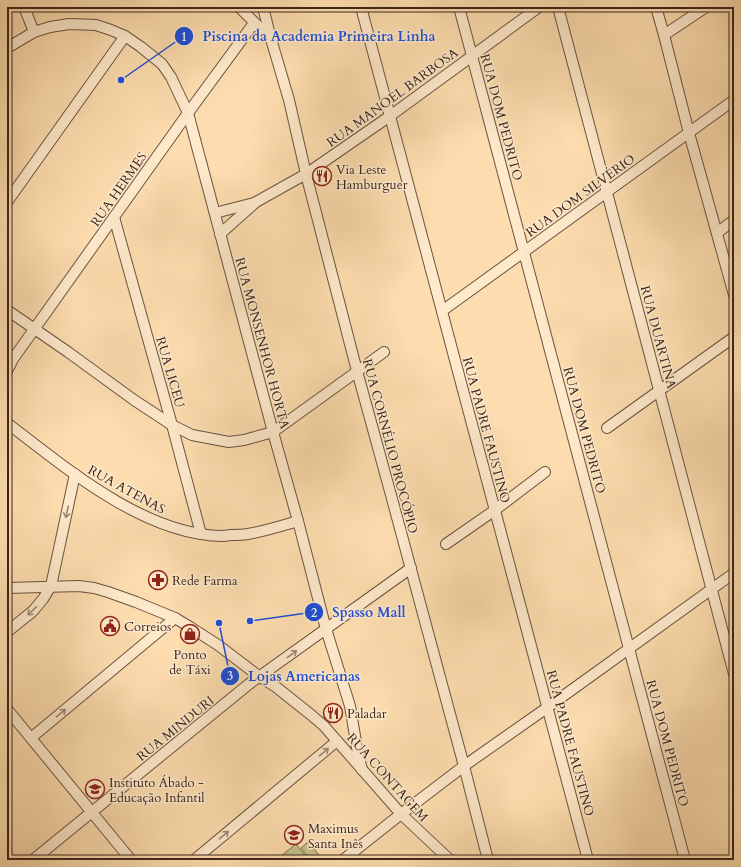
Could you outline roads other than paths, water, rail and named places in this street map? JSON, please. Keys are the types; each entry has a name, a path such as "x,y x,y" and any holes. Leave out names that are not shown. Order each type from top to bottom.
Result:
{"street":[{"path":"24,7 34,32"},
{"path":"239,7 271,39"},
{"name":"RUA CORNÉLIO PROCÓPIO","path":"263,7 357,371 488,860"},
{"name":"RUA PADRE FAUSTINO","path":"361,7 588,860"},
{"name":"RUA DOM PEDRITO","path":"459,7 685,860"},
{"name":"RUA MANOEL BARBOSA","path":"220,234 256,202 306,174 390,116 539,7"},
{"name":"RUA DUARTINA","path":"558,7 734,673"},
{"path":"656,7 734,295"},
{"path":"664,35 706,7"},
{"name":"RUA HERMES","path":"7,371 13,359 34,328 254,23"},
{"name":"RUA MONSENHOR HORTA","path":"7,48 34,32 50,26 69,24 96,25 125,36 141,47 162,64 171,77 188,113 326,629 350,706 362,770"},
{"path":"7,202 125,36"},
{"name":"RUA DOM SILVÉRIO","path":"442,311 734,100"},
{"name":"RUA MANOEL BARBOSA","path":"215,213 256,202"},
{"name":"RUA LICEU","path":"114,217 201,534"},
{"path":"717,233 734,220"},
{"path":"7,310 134,400 172,425 192,435 229,442 244,440 273,432 384,352"},
{"path":"607,428 734,337"},
{"name":"RUA ATENAS","path":"7,423 74,474 114,500 160,523 182,530 221,536 247,534 298,521"},
{"path":"446,544 495,510 545,472"},
{"path":"7,632 33,611 51,586 74,474"},
{"name":"RUA MINDURI","path":"33,860 249,684 411,568"},
{"path":"344,860 464,766 734,573"},
{"name":"RUA CONTAGEM","path":"7,588 51,586 79,586 94,588 136,602 175,618 190,627 218,645 260,677 276,687 310,714 337,741 401,814 450,860"},
{"path":"31,738 175,618"},
{"path":"7,709 131,860"},
{"path":"194,860 337,741"}],"place":[{"name":"Piscina da Academia Primeira Linha","path":"121,80"},
{"name":"Via Leste Hamburguer","path":"322,176"},
{"name":"Rede Farma","path":"158,580"},
{"name":"Spasso Mall","path":"250,621"},
{"name":"Lojas Americanas","path":"219,623"},
{"name":"Correios","path":"110,626"},
{"name":"Ponto de Táxi","path":"190,634"},
{"name":"Paladar","path":"333,713"},
{"name":"Instituto Ábado - Educação Infantil","path":"95,789"},
{"name":"Maximus Santa Inês","path":"294,835"}]}
